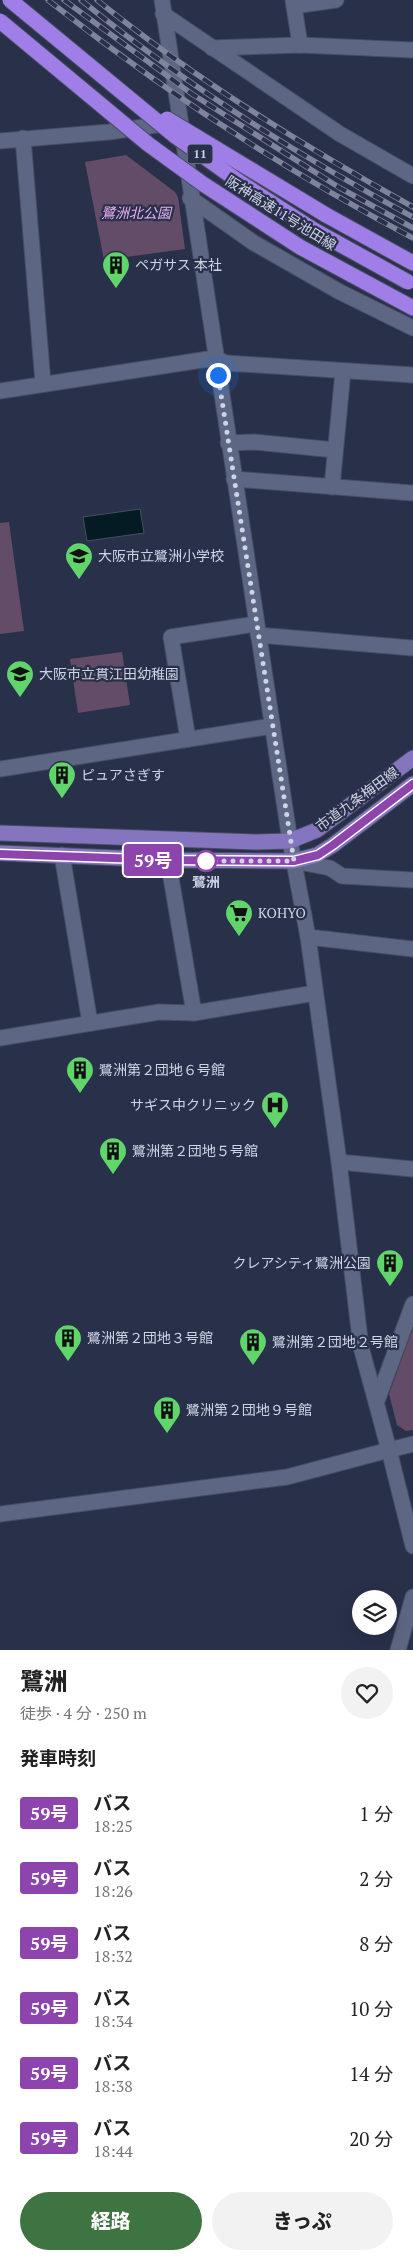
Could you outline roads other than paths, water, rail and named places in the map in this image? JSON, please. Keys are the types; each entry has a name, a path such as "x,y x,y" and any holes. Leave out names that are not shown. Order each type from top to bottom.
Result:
{"highway":[{"name":"阪神高速11号池田線","path":"10,0 175,136 240,183 314,230 413,284"},
{"name":"阪神高速11号池田線","path":"0,20 148,144 203,184 300,247 413,308"},
{"name":"11","path":"113,85 244,167 413,263"}],"main road":[{"name":"市道九条梅田線","path":"0,833 246,842 290,841 317,830 413,758"},
{"name":"市道九条梅田線","path":"0,854 168,860 294,861 318,855 413,784"}],"street":[{"path":"300,45 294,3 336,0"},
{"path":"162,7 212,48 340,134 413,176"},
{"path":"162,7 290,841 308,937 339,1162 361,1347 377,1401 413,1546"},
{"path":"212,48 300,45 413,50"},
{"path":"0,141 110,132 179,122"},
{"path":"23,138 43,383"},
{"path":"190,198 254,243 340,292 413,328"},
{"path":"0,391 215,358 226,364 413,375"},
{"path":"332,487 343,371"},
{"path":"228,443 254,442 335,450"},
{"path":"234,479 413,494"},
{"path":"188,739 171,638 257,629 413,648"},
{"path":"0,769 272,726"},
{"path":"62,856 90,1023"},
{"path":"168,860 194,1013"},
{"path":"294,861 330,868 342,876 413,880"},
{"path":"308,937 413,948"},
{"path":"0,1038 159,1012 194,1013 315,993"},
{"path":"339,1162 413,1169"},
{"path":"377,1401 413,1304"},
{"path":"0,1514 287,1477 413,1444"},
{"path":"398,1650 413,1597"}],"water":[{"path":"140,509 144,533 87,541 83,517"}],"railway":[{"path":"48,0 135,66 271,157 413,238"},
{"path":"64,0 192,94 340,188 413,228"},
{"path":"81,0 200,89 327,169 413,217"},
{"path":"97,0 211,84 291,136 413,207"}],"place":[{"name":"ペガサス 本社","path":"116,289"},
{"name":"大阪市立鷺洲小学校","path":"79,580"},
{"name":"大阪市立貫江田幼稚園","path":"20,698"},
{"name":"ピュアさぎす","path":"62,799"},
{"name":"鷺洲","path":"206,861"},
{"name":"KOHYO","path":"239,937"},
{"name":"鷺洲第２団地６号館","path":"80,1094"},
{"name":"サギス中クリニック","path":"275,1129"},
{"name":"鷺洲第２団地５号館","path":"113,1175"},
{"name":"クレアシティ鷺洲公園","path":"390,1287"},
{"name":"鷺洲第２団地３号館","path":"68,1362"},
{"name":"鷺洲第２団地２号館","path":"253,1366"},
{"name":"鷺洲第２団地９号館","path":"167,1434"}],"park label":[{"name":"鷺洲北公園","path":"136,213"}]}
